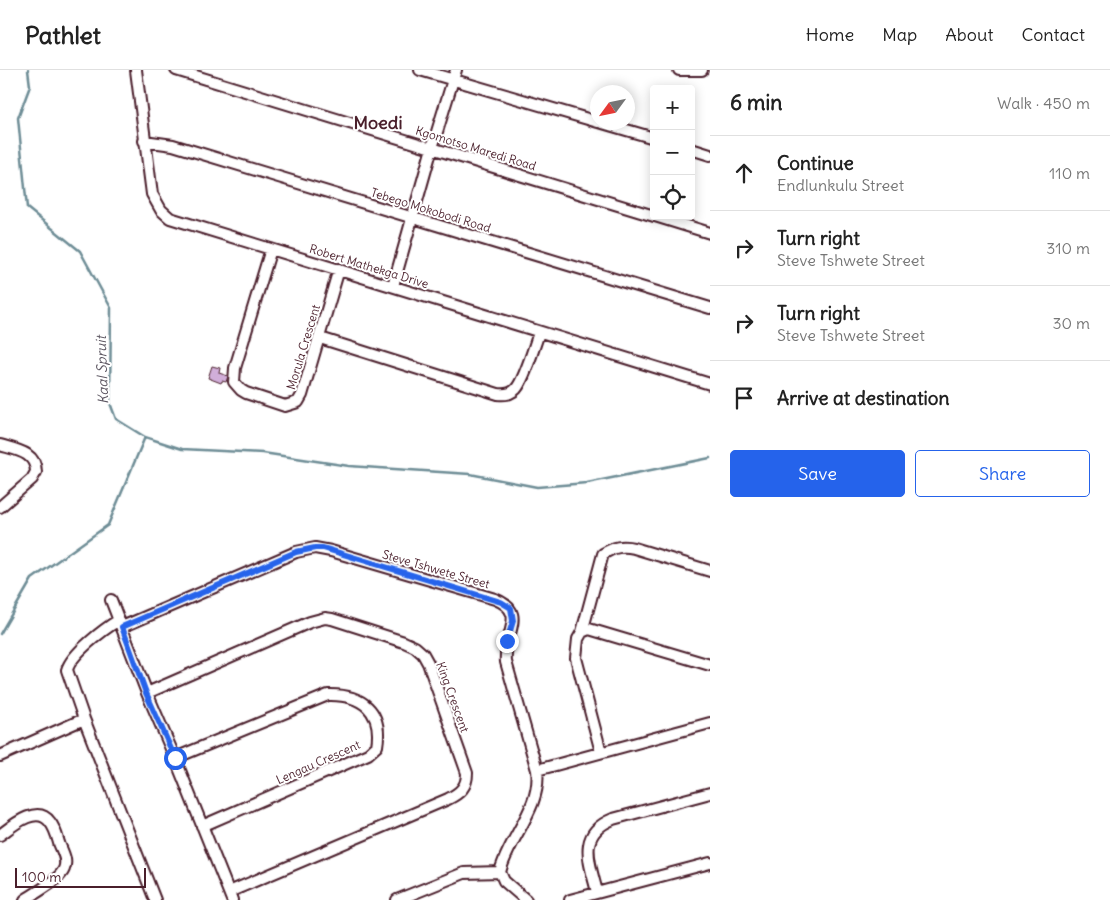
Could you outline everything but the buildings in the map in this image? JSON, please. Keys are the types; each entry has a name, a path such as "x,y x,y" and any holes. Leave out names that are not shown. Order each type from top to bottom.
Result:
{"street":[{"name":"Robert Mathekga Drive","path":"136,70 152,194 157,205 165,214 175,220 710,384"},
{"name":"Kgomotso Maredi Road","path":"176,70 650,215"},
{"path":"420,70 455,75 590,119"},
{"path":"679,70 702,70"},
{"path":"393,286 455,75"},
{"path":"626,130 650,137"},
{"name":"Tebego Mokobodi Road","path":"144,141 164,142 710,308"},
{"path":"695,150 710,155"},
{"name":"Kgomotso Maredi Road","path":"667,220 710,233"},
{"name":"Morula Crescent","path":"271,249 235,368 234,382 246,393 285,406 298,402 302,395 339,269"},
{"path":"320,338 506,395 513,392 520,385 539,333"},
{"path":"0,445 28,455 33,460 36,472 32,479 0,507"},
{"path":"601,752 576,658 578,639 582,632 603,554 613,548 626,546 710,571"},
{"name":"Steve Tshwete Street","path":"120,623 296,552 315,548 495,599 508,606 511,608 513,621 505,648 506,662 539,782 536,793 500,872"},
{"path":"110,600 146,693 175,758 231,896"},
{"name":"King Crescent","path":"146,693 310,622 325,618 415,647 423,654 433,674 467,773 467,781 462,791 231,896"},
{"path":"120,623 98,634 68,665 68,676 155,900"},
{"path":"582,632 589,629 710,665"},
{"name":"Lengau Crescent","path":"175,758 328,695 357,699 370,708 374,715 379,733 378,740 377,746 368,754 202,826"},
{"path":"0,756 84,719"},
{"path":"537,770 710,724"},
{"path":"597,892 588,848 591,836 599,826 613,819 710,793"},
{"path":"0,835 29,817 44,816 52,825 63,853 65,865 62,872 25,900"},
{"path":"570,900 710,863"},
{"path":"397,900 464,873 500,872 504,880 526,900"}],"waterway":[{"name":"Kaal Spruit","path":"0,634 32,579 108,525 145,437 116,419 110,403 111,308 80,251 27,208 18,118 30,86 28,70"},
{"path":"145,437 182,449 263,453 349,466 470,474 537,487 587,483 710,458"}],"district":[{"name":"Moedi","path":"378,122"}],"route":[{"path":"175,758 146,693 122,627 296,552 323,548 495,599 511,608 513,621 507,641"}]}
